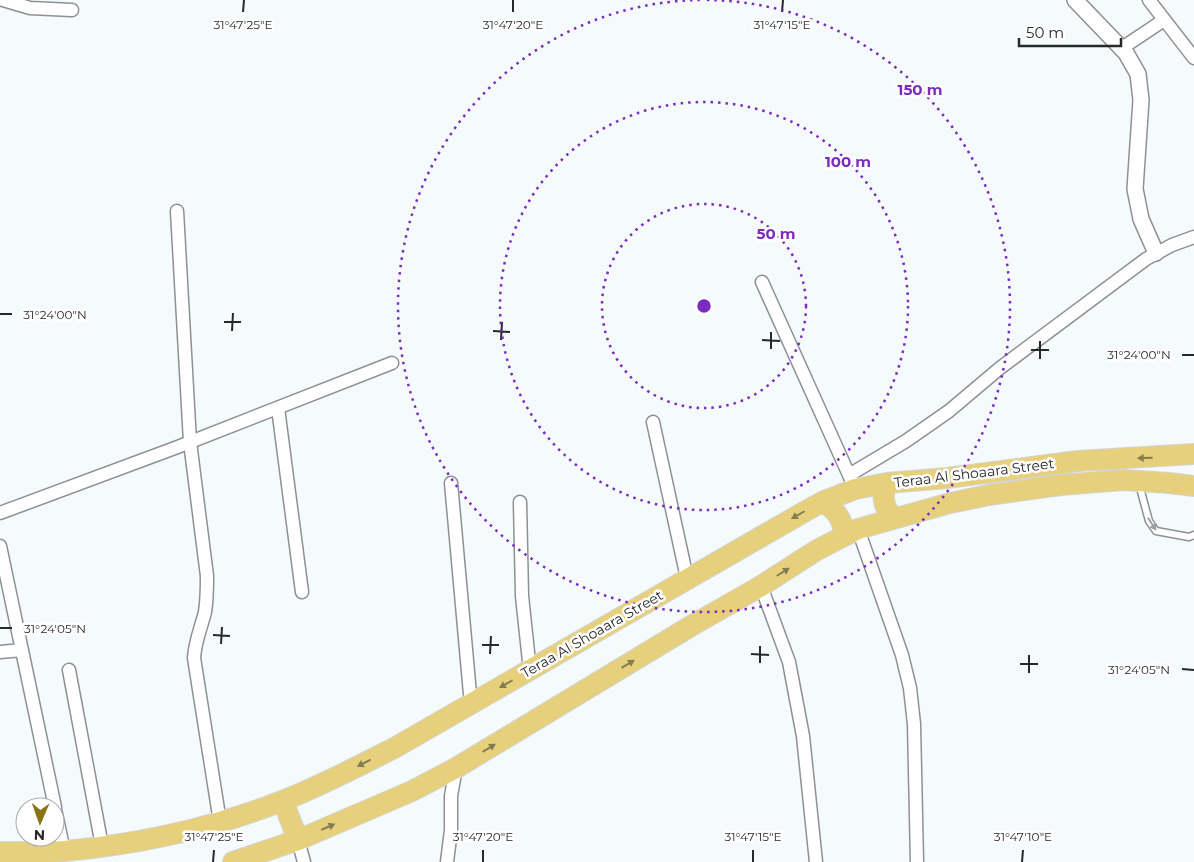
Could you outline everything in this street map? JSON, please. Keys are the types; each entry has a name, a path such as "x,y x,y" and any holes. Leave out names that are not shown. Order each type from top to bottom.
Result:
{"highway":[{"name":"Teraa Al Shoaara Street","path":"0,852 64,851 164,836 220,822 283,801 335,778 396,747 471,705 687,578 822,502 852,482 887,483 947,478 1078,461 1194,454"},
{"name":"Teraa Al Shoaara Street","path":"233,862 298,840 412,791 456,768 691,626 761,586 816,550 851,532 894,518 989,495 1077,482 1138,481 1194,486"},
{"path":"887,483 884,499 887,509 894,518"},
{"path":"822,502 834,509 844,528 851,532"},
{"path":"283,801 298,840"}],"street":[{"path":"3,0 30,8 72,10"},
{"path":"1075,0 1122,48 1135,66 1140,82 1135,190 1138,209 1156,253"},
{"path":"1149,0 1194,58"},
{"path":"1122,48 1164,20"},
{"path":"177,211 190,442 207,593 205,612 195,644 194,658 220,822"},
{"path":"762,282 852,482 892,450 949,411 1000,368 1156,253 1194,237"},
{"path":"0,514 392,363"},
{"path":"278,408 302,592"},
{"path":"653,422 687,578"},
{"path":"451,483 471,705"},
{"path":"520,502 522,596 530,671"},
{"path":"851,532 902,656 910,688 914,724 917,862"},
{"path":"0,546 53,797"},
{"path":"761,586 788,662 803,736 816,862"},
{"path":"0,652 22,650"},
{"path":"69,670 102,846"},
{"path":"447,862 451,830 451,796 456,768"},
{"path":"298,840 304,862"},
{"path":"63,847 64,851"}],"lane":[{"path":"1138,481 1148,521 1156,531 1188,537 1194,535"}]}
